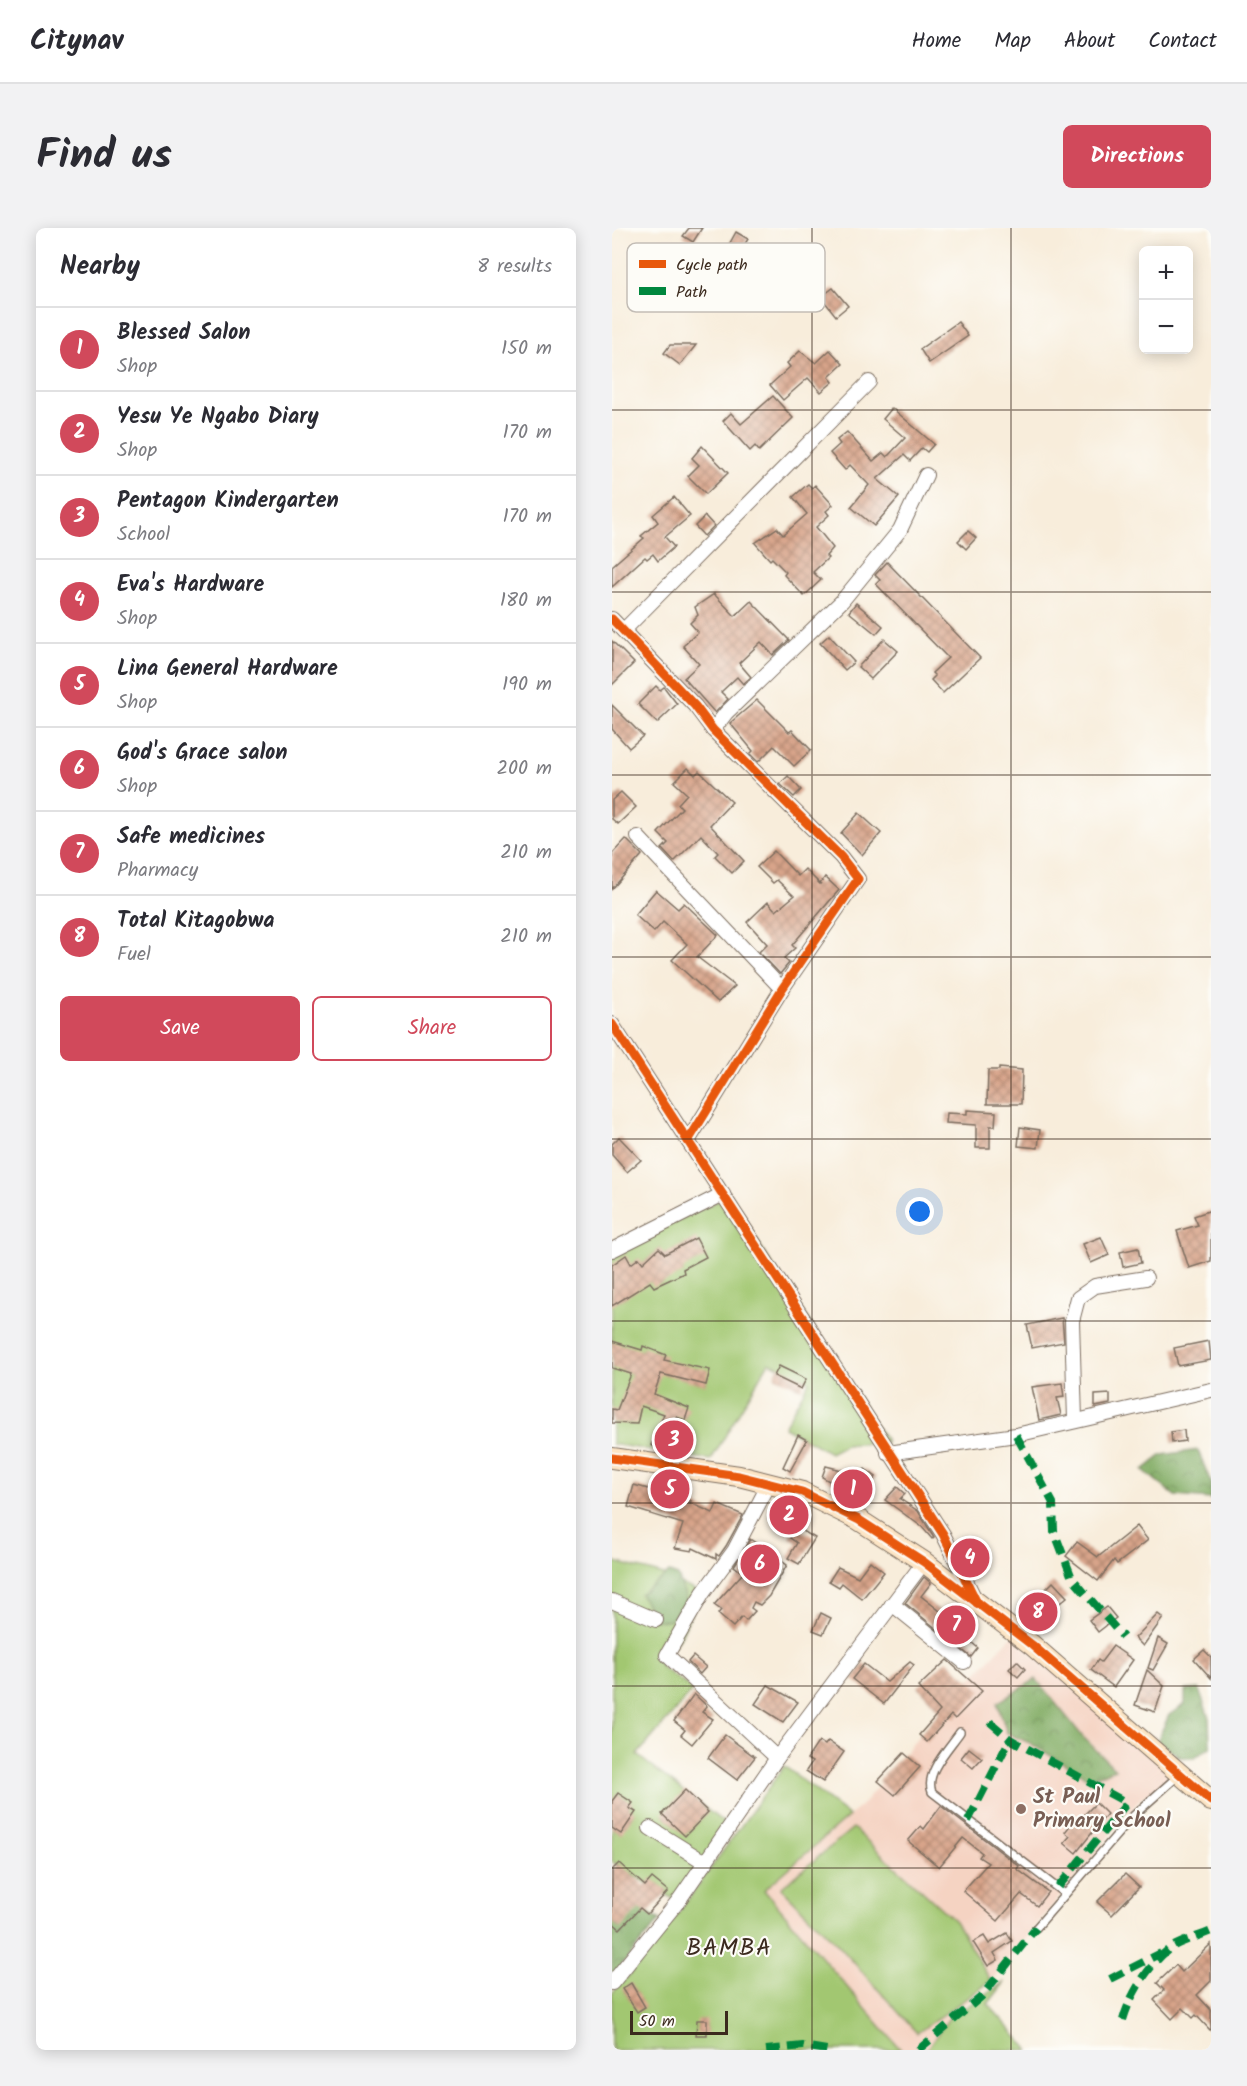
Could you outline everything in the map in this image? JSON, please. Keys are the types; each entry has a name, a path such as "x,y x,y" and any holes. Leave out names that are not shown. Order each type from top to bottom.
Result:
{"street":[{"path":"624,630 869,382"},
{"path":"713,730 726,713 842,601 900,530 926,475"},
{"path":"612,619 713,730 841,856 858,879 782,989 688,1141"},
{"path":"638,837 782,989"},
{"path":"612,1024 947,1542 978,1605"},
{"path":"612,1250 723,1194"},
{"path":"1075,1420 1072,1321 1078,1298 1095,1286 1146,1278"},
{"path":"888,1453 1016,1435 1211,1390"},
{"path":"612,1458 739,1476 802,1492 831,1504 924,1562 1032,1645 1211,1801"},
{"path":"769,1484 734,1551 703,1593 667,1655 777,1758"},
{"path":"612,1983 706,1863 777,1758 924,1562"},
{"path":"612,1601 656,1620"},
{"path":"892,1604 964,1662"},
{"path":"650,1828 706,1863"}],"lane":[{"path":"960,1731 933,1773 930,1782 932,1792 1065,1894"},
{"path":"1036,1928 1149,1799 1181,1774"}],"shaded area":[{"path":"1012,1636 1175,1776 1140,1799 991,1981 949,2018 926,2050 901,2050 763,1890 864,1803 939,1712"}],"green space":[{"path":"728,1196 887,1442 845,1445 830,1453 784,1427 809,1381 769,1362 711,1460 612,1444 612,1252"},
{"path":"1198,1450 1211,1483 1211,1499 1175,1496 1143,1470 1162,1455"},
{"path":"612,1561 668,1576 640,1594 688,1604 680,1583 700,1593 681,1636 659,1665 693,1690 637,1755 728,1826 675,1900 612,1862"},
{"path":"669,1573 678,1576 688,1604 669,1621 656,1620 640,1594"},
{"path":"1036,1679 1083,1737 1115,1769 1089,1779 1030,1743 1007,1733 997,1703"},
{"path":"1199,1689 1209,1718 1210,1747 1194,1758 1174,1757 1180,1756 1157,1741 1169,1715 1185,1704 1185,1690"},
{"path":"784,1766 849,1816 764,1890 901,2050 612,2050 612,1993 651,1951"},
{"path":"853,1828 955,1921 991,1981 917,2033 839,1946 781,1888"},
{"path":"612,1880 624,1899 660,1920 612,1977"},
{"path":"1005,1982 988,2004 1029,2050 926,2050 949,2018"}],"building":[{"path":"689,228 702,228 693,242 683,236"},
{"path":"736,232 748,239 746,243 730,243"},
{"path":"833,288 848,306 836,316 825,302 825,294"},
{"path":"958,322 968,336 929,363 920,349"},
{"path":"670,345 696,345 680,365 664,353"},
{"path":"830,350 843,364 829,377 833,382 821,392 808,378 783,400 770,385 790,367 787,363 800,351 816,363"},
{"path":"773,396 793,418 759,451 755,446 750,451 723,421 731,413 741,424"},
{"path":"892,408 934,444 927,452 922,448 910,461 904,455 877,479 899,497 874,526 851,507 869,485 850,465 845,470 830,453 840,444 837,440 847,432 873,461 883,453 887,457 905,438 883,419"},
{"path":"702,446 728,473 706,494 688,476 699,465 692,458"},
{"path":"808,484 812,488 815,485 833,505 826,511 829,515 816,527 833,548 826,556 828,558 813,572 821,580 804,596 784,575 786,572 772,558 770,560 755,543 777,528 783,535 807,514 793,497"},
{"path":"674,497 690,516 665,537 674,547 658,561 653,554 647,559 645,557 612,587 612,566 644,538 641,536 658,522 653,515"},
{"path":"705,516 714,526 704,536 695,526"},
{"path":"968,531 976,538 966,549 958,541"},
{"path":"887,562 980,658 943,693 931,680 935,676 932,673 948,658 876,584 880,580 875,575"},
{"path":"714,594 735,616 751,601 789,640 773,655 761,642 739,663 751,677 743,684 737,677 721,692 728,699 715,713 684,678 699,664 683,646 698,632 690,623 698,615 695,607"},
{"path":"856,603 883,626 876,634 849,612"},
{"path":"829,635 854,662 845,670 820,643"},
{"path":"884,639 898,651 871,679 858,667"},
{"path":"612,641 634,663 612,685"},
{"path":"656,686 660,690 664,687 677,704 657,723 638,704"},
{"path":"757,700 811,750 794,766 774,746 758,762 750,754 753,751 730,723"},
{"path":"612,705 643,736 629,748 612,729"},
{"path":"688,768 695,775 699,771 732,802 710,825 744,861 732,873 715,856 718,853 701,835 674,862 662,849 668,843 658,833 682,808 678,804 687,794 674,782"},
{"path":"788,776 801,790 794,797 780,784"},
{"path":"621,792 636,807 618,824 612,819 612,800"},
{"path":"859,813 881,833 862,855 841,833"},
{"path":"626,839 642,855 612,889 612,854"},
{"path":"774,851 798,876 805,869 820,884 825,877 839,890 792,945 795,948 784,958 789,963 780,974 759,952 767,944 747,922 768,902 776,911 794,896 777,880 773,883 757,867"},
{"path":"656,890 678,909 684,903 718,935 697,957 735,986 718,1002 672,960 687,944 663,922 654,932 635,915"},
{"path":"999,1068 1022,1070 1021,1104 987,1104 988,1070 999,1070"},
{"path":"967,1110 996,1112 995,1126 990,1126 990,1148 976,1148 976,1125 946,1123 947,1113 967,1114"},
{"path":"1020,1127 1040,1130 1038,1148 1018,1146"},
{"path":"619,1137 641,1160 627,1172 612,1155 612,1144"},
{"path":"1211,1210 1211,1261 1189,1268 1177,1231 1198,1225 1194,1216"},
{"path":"1101,1237 1109,1255 1091,1263 1083,1244"},
{"path":"696,1238 706,1257 683,1269 684,1273 654,1287 650,1282 612,1306 612,1265 626,1255 631,1264 639,1258 643,1263 659,1248 665,1254"},
{"path":"1138,1248 1141,1263 1123,1267 1120,1252"},
{"path":"1062,1318 1064,1342 1032,1348 1027,1325"},
{"path":"612,1341 642,1350 643,1346 666,1355 664,1360 710,1370 706,1385 661,1374 654,1394 689,1408 685,1420 676,1417 662,1450 651,1445 664,1414 641,1406 637,1424 612,1423 612,1409 617,1410 631,1374 612,1368"},
{"path":"1209,1341 1211,1360 1178,1366 1174,1348"},
{"path":"779,1366 806,1379 801,1389 774,1376"},
{"path":"1062,1383 1064,1397 1057,1398 1061,1415 1039,1420 1032,1387"},
{"path":"1110,1394 1110,1404 1095,1407 1095,1395"},
{"path":"1184,1430 1185,1441 1172,1443 1171,1432"},
{"path":"798,1435 807,1440 790,1471 783,1467"},
{"path":"826,1466 861,1475 865,1469 876,1477 862,1494 842,1479 838,1486 822,1477"},
{"path":"634,1485 691,1501 690,1503 713,1513 717,1504 743,1515 726,1546 719,1556 716,1554 716,1559 693,1548 692,1551 675,1548 683,1524 628,1507"},
{"path":"897,1487 905,1494 900,1499 918,1511 934,1537 932,1539 922,1527 885,1500"},
{"path":"1137,1526 1148,1540 1117,1564 1114,1560 1098,1581 1066,1556 1077,1542 1098,1557"},
{"path":"796,1527 815,1538 799,1564 788,1558 797,1543 790,1538"},
{"path":"750,1539 787,1565 769,1596 760,1605 754,1602 751,1608 755,1611 746,1621 742,1617 733,1627 718,1614 721,1610 714,1605 743,1573 734,1566"},
{"path":"870,1561 884,1572 862,1599 842,1583 839,1587 829,1581 838,1567 858,1577"},
{"path":"924,1577 931,1583 921,1596 963,1629 961,1633 978,1648 971,1657 905,1603"},
{"path":"1053,1582 1067,1597 1055,1607 1042,1593"},
{"path":"1107,1607 1116,1618 1098,1632 1089,1620"},
{"path":"821,1613 831,1618 823,1634 813,1630"},
{"path":"1158,1614 1163,1618 1143,1646 1135,1638"},
{"path":"1158,1638 1168,1644 1153,1670 1148,1668"},
{"path":"1113,1646 1133,1660 1114,1687 1091,1670 1098,1660 1101,1662"},
{"path":"1204,1650 1211,1657 1211,1678 1194,1659"},
{"path":"693,1656 706,1667 700,1674 688,1662"},
{"path":"947,1660 982,1691 955,1719 951,1715 927,1742 919,1735 940,1711 918,1687"},
{"path":"1017,1661 1025,1669 1018,1677 1009,1669"},
{"path":"910,1662 914,1665 884,1704 852,1679 864,1664 887,1682"},
{"path":"1147,1670 1164,1686 1155,1712 1135,1705"},
{"path":"768,1685 798,1702 783,1722 755,1704"},
{"path":"694,1694 707,1706 702,1712 713,1719 692,1744 681,1735 685,1730 674,1721"},
{"path":"725,1735 755,1757 737,1780 708,1758"},
{"path":"819,1741 825,1745 828,1741 844,1752 823,1782 806,1771 812,1762 807,1759"},
{"path":"969,1748 982,1758 973,1768 961,1758"},
{"path":"904,1753 920,1767 895,1795 878,1781"},
{"path":"685,1790 708,1812 685,1836 662,1814"},
{"path":"618,1793 633,1803 629,1808 636,1812 621,1834 612,1828 612,1801"},
{"path":"1096,1803 1107,1814 1076,1853 1064,1843 1070,1836 1065,1832 1075,1819 1078,1821"},
{"path":"941,1806 1019,1866 1017,1869 1048,1892 1037,1906 1021,1894 998,1921 963,1891 988,1863 979,1857 982,1853 963,1838 939,1867 908,1841 921,1826 924,1829"},
{"path":"619,1863 645,1886 652,1878 668,1891 647,1914 640,1908 620,1929 612,1922 612,1870"},
{"path":"1125,1874 1139,1887 1112,1915 1097,1902"},
{"path":"1007,1933 1012,1941 994,1953 998,1960 988,1966 973,1942 984,1936 989,1944"},
{"path":"1211,1944 1211,1981 1197,1995 1211,2010 1211,2031 1196,2015 1193,2018 1183,2008 1172,2019 1154,2000 1164,1990 1157,1983 1176,1965 1182,1972"},
{"path":"631,1983 645,2007 637,2012 622,1989"},
{"path":"697,2020 707,2020 707,2035 696,2035"}],"marked path":[{"path":"1016,1435 1053,1503 1054,1531 1072,1578 1123,1637"},
{"path":"990,1722 1010,1739 1127,1803 1058,1887"},
{"path":"968,1821 1010,1739"},
{"path":"918,2050 981,1997 1036,1928"},
{"path":"1123,2020 1130,2001 1154,1964 1178,1944 1211,1931"},
{"path":"1110,1979 1161,1953"},
{"path":"766,2050 803,2046 827,2050"}],"cycle path":[{"path":"612,619 695,706 713,730 841,857 858,879 782,989 688,1141"},
{"path":"612,1024 943,1534 977,1603"},
{"path":"612,1458 739,1476 802,1492 859,1520 924,1562 1032,1645 1211,1801"}],"place":[{"name":"Pentagon Kindergarten","path":"674,1440"},
{"name":"Lina General Hardware","path":"670,1489"},
{"name":"Blessed Salon","path":"853,1489"},
{"name":"Yesu Ye Ngabo Diary","path":"789,1515"},
{"name":"Eva's Hardware","path":"970,1558"},
{"name":"God's Grace salon","path":"760,1564"},
{"name":"Total Kitagobwa","path":"1038,1612"},
{"name":"Safe medicines","path":"956,1625"},
{"name":"St Paul Primary School","path":"1021,1809"}],"district":[{"name":"BAMBA","path":"729,1948"}]}
